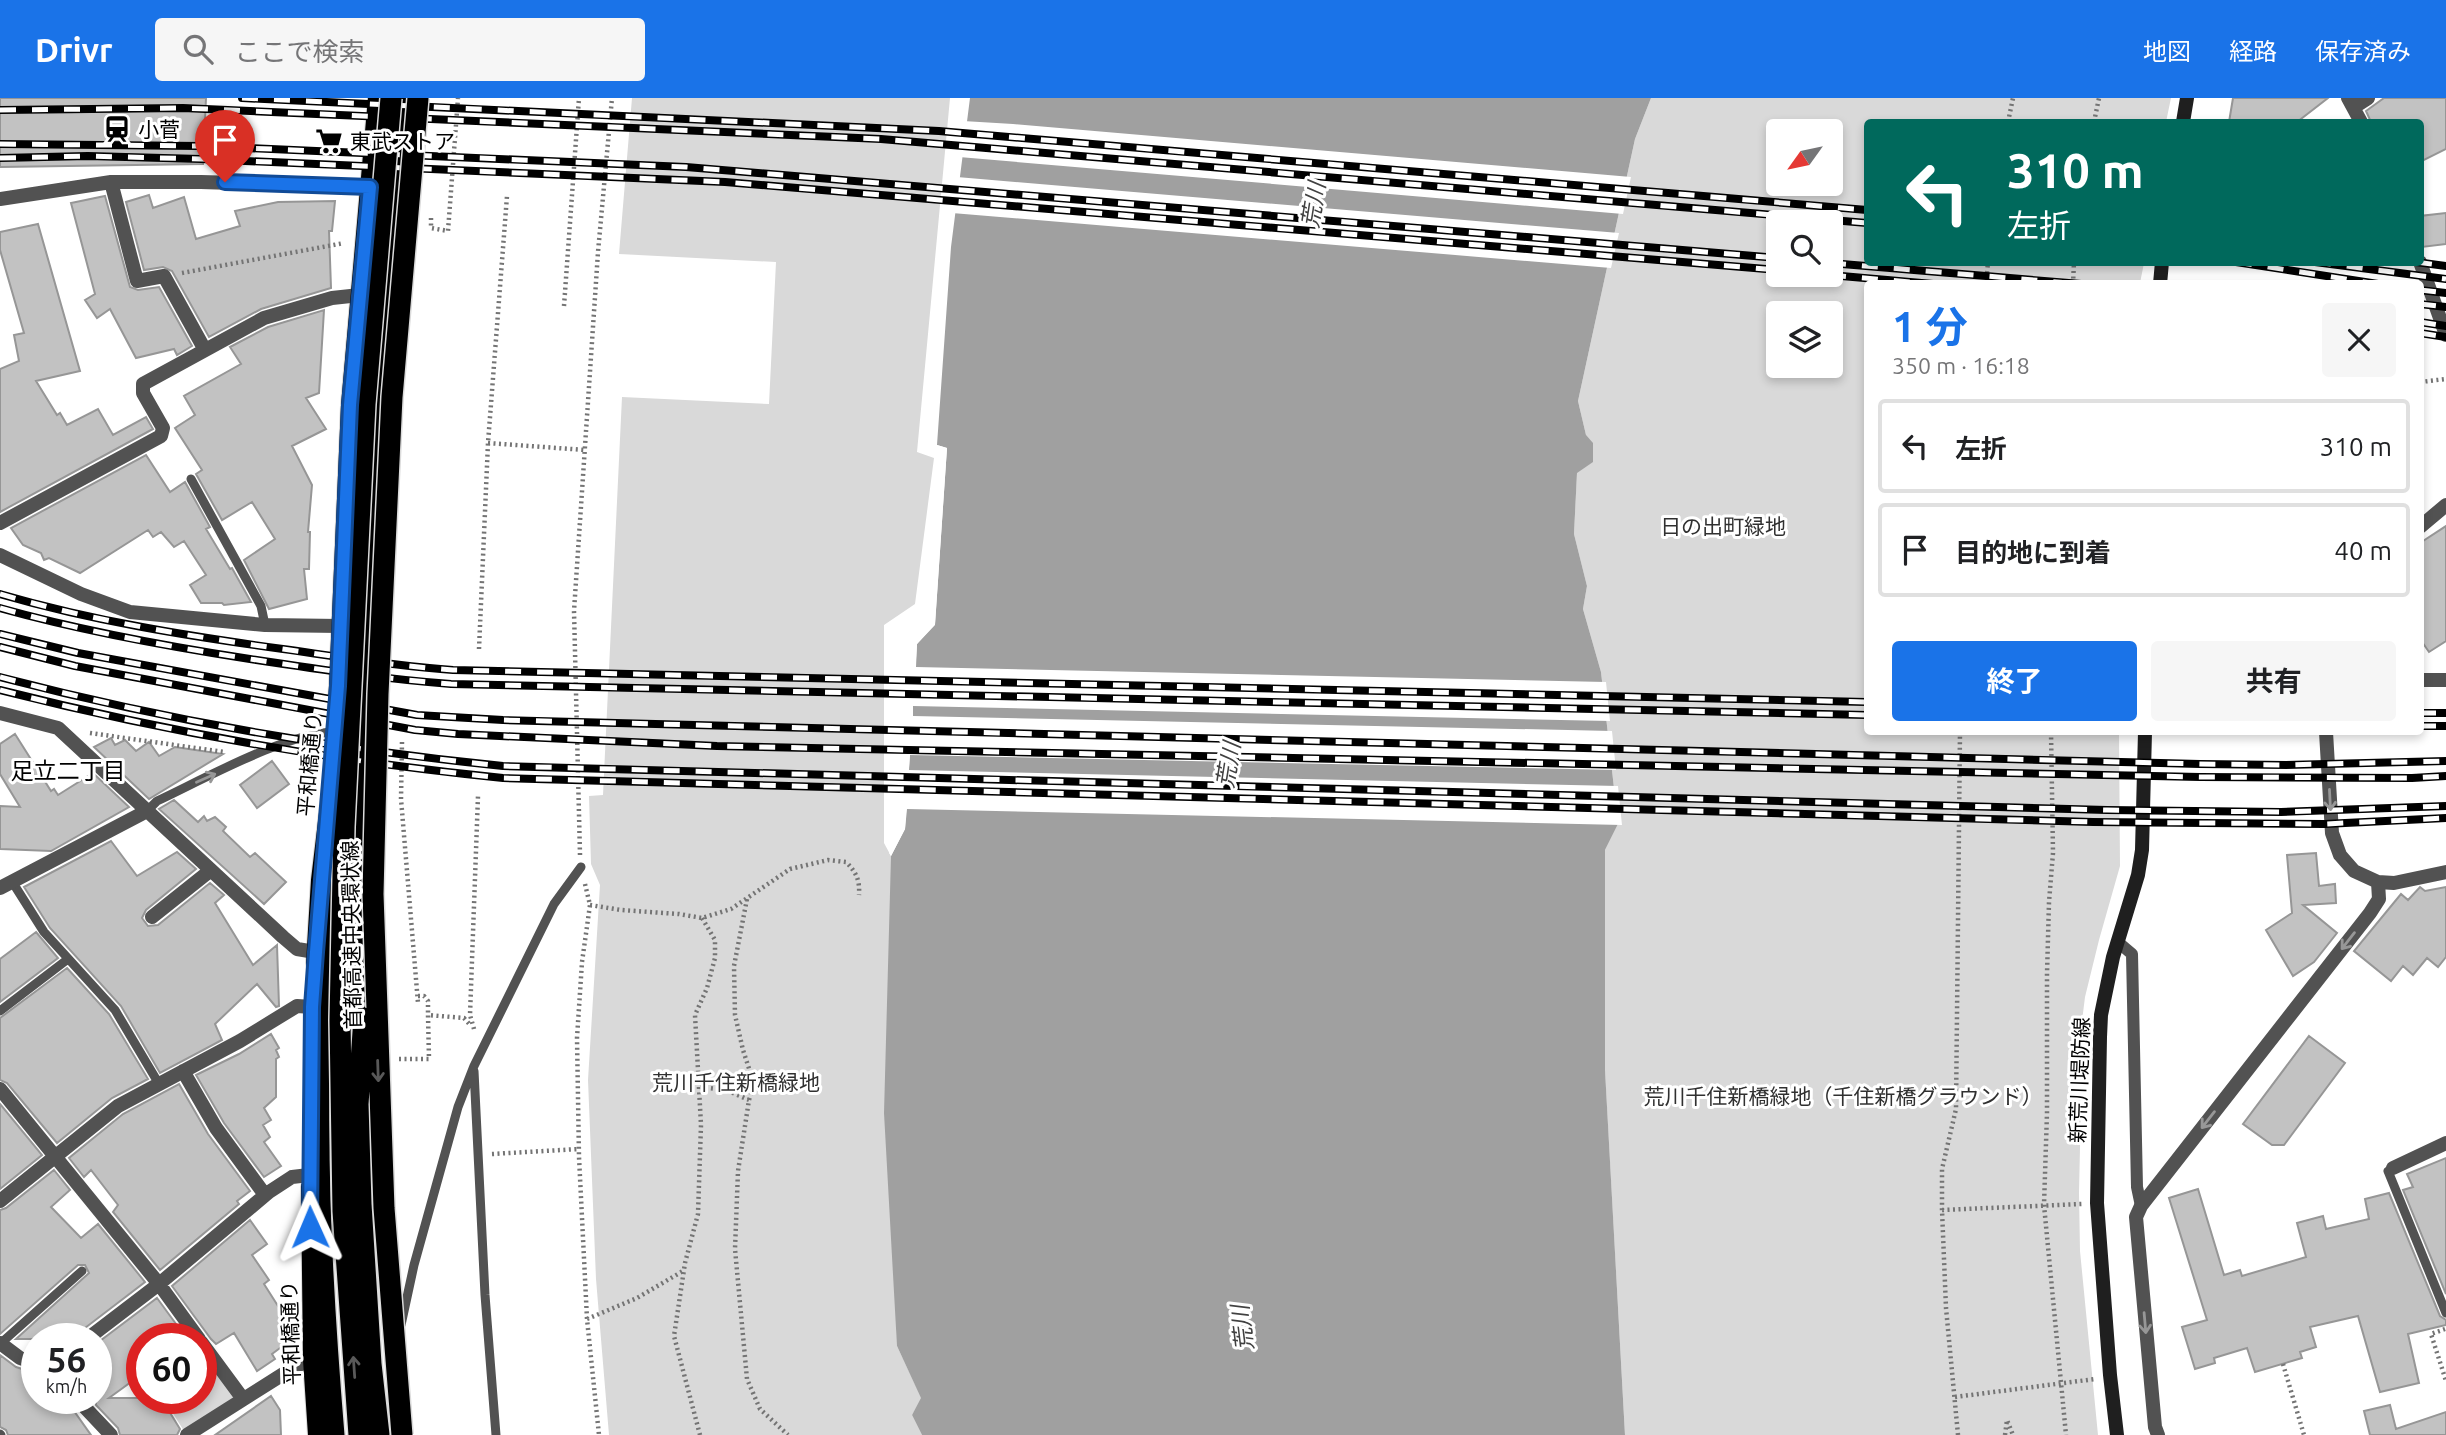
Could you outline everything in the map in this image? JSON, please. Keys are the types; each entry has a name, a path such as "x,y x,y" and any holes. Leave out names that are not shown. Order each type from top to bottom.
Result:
{"highway":[{"name":"首都高速中央環状線","path":"359,1435 343,1211 340,1095 344,827 365,404 391,98"},
{"name":"首都高速中央環状線","path":"402,1435 384,1208 373,894 378,694 392,397 418,98"},
{"path":"334,1435 323,1312 320,1083 324,963 344,827"},
{"path":"373,894 358,1104 371,1364 379,1435"}],"main road":[{"name":"平和橋通り","path":"317,1435 312,1360 309,1175 312,1007 335,732 350,405 377,98"},
{"path":"379,1435 381,1385 359,1059 359,920 365,690 380,396 407,98"},
{"path":"2184,119 2187,98"},
{"name":"新荒川堤防線","path":"2117,1435 2096,1203 2101,1015 2113,957 2138,876 2142,850 2145,735"}],"street":[{"path":"2359,119 2351,103 2368,98"},
{"path":"0,199 111,182 370,187"},
{"path":"111,182 137,281 164,276 205,350"},
{"path":"2421,266 2446,335"},
{"path":"0,523 161,436 163,428 143,393 143,384 264,318 332,298 360,295"},
{"path":"2424,524 2446,505"},
{"path":"0,555 81,594 130,612 265,625 340,626"},
{"path":"2424,680 2446,680"},
{"path":"0,713 58,728 296,949 316,952"},
{"path":"2326,735 2334,842 2340,855 2354,871 2378,882 2394,883 2446,872"},
{"path":"7,886 147,811"},
{"path":"152,917 211,870"},
{"path":"2158,1435 2155,1427 2136,1217 2141,1206 2370,913 2379,899 2378,882"},
{"path":"2119,943 2132,954 2137,1187 2141,1206"},
{"path":"0,1201 118,1106 240,1041 297,1006 312,1007"},
{"path":"183,1071 216,1128 265,1195"},
{"path":"0,1089 159,1284 188,1323"},
{"path":"2393,1168 2446,1143"},
{"path":"108,1323 265,1195 292,1177 309,1175"},
{"path":"0,1343 21,1358"},
{"path":"187,1435 296,1366 312,1360"},
{"path":"217,1363 243,1399"},
{"path":"91,1414 111,1435"}],"lane":[{"path":"191,479 261,606 265,625"},
{"path":"147,811 157,801 253,757 314,734 335,732"},
{"path":"381,1385 458,1107 474,1066 554,904 581,867"},
{"path":"7,886 44,932 115,1010 159,1084"},
{"path":"0,1011 68,959"},
{"path":"474,1066 477,1154 496,1435"},
{"path":"2393,1168 2388,1171 2446,1313"},
{"path":"0,1343 82,1271"}],"path":[{"path":"432,215 431,228 448,231 458,98"},
{"path":"564,306 579,98"},
{"path":"599,1435 587,1319 579,1149 577,1038 582,962 590,905 581,867 578,836 574,611 598,252 612,98"},
{"path":"2009,119 2013,98"},
{"path":"2095,119 2099,98"},
{"path":"479,649 488,443 507,196"},
{"path":"164,276 344,243"},
{"path":"2424,382 2446,379"},
{"path":"488,443 585,450"},
{"path":"58,728 253,757"},
{"path":"1958,1435 1946,1308 1942,1170 1956,1109 1960,735"},
{"path":"2051,735 2053,853 2047,974 2044,1205 2066,1435"},
{"path":"402,742 401,799 418,1003"},
{"path":"474,1029 470,1015 478,796"},
{"path":"590,905 702,918 731,909 789,869 828,860 846,862 860,883 859,894"},
{"path":"747,899 734,966 735,1015 754,1084 738,1171 735,1249 747,1379 760,1409 788,1435"},
{"path":"700,1435 674,1335 684,1270 698,1214 701,1125 695,1015 711,974 715,940 702,918"},
{"path":"398,1059 429,1059 428,1001 424,996 418,996"},
{"path":"428,1016 464,1018"},
{"path":"700,1087 726,1090 749,1100"},
{"path":"477,1154 579,1149"},
{"path":"1942,1210 2096,1203"},
{"path":"587,1319 637,1298 684,1270"},
{"path":"2446,1328 2431,1334 2446,1381"},
{"path":"2283,1364 2304,1435"},
{"path":"1955,1397 2096,1379"},
{"path":"2005,1435 2007,1420 2013,1435"}],"green space":[{"name":"荒川千住新橋緑地","path":"632,98 950,98 917,452 934,458 915,604 884,625 884,843 891,856 897,1346 922,1399 912,1415 922,1435 609,1435 596,1279 588,1080 600,885 591,864 589,796 603,795 622,397 769,404 776,262 619,254"},
{"path":"1651,98 2171,98 2167,119 1864,119 1864,266 2143,266 2141,280 1864,280 1864,735 2119,735 2120,866 2099,940 2083,1013 2080,1251 2098,1435 1625,1435 1605,1071 1605,850 1618,824 1601,672 1583,609 1587,586 1574,534 1577,472 1586,435 1578,401 1635,139"},
{"path":"217,1369 237,1397 217,1410"},
{"path":"173,1414 210,1414 184,1431"}],"water":[{"name":"荒川","path":"970,98 1651,98 1635,139 1578,401 1586,435 1593,443 1593,462 1577,473 1574,534 1587,586 1583,609 1601,672 1618,824 1605,850 1605,1070 1625,1435 922,1435 912,1415 921,1398 897,1346 884,1113 891,856 905,829 917,644 935,624 947,448 937,445 951,247"}],"pier":[{"path":"963,121 1631,177 1623,214 959,157"},
{"path":"957,177 1619,233 1611,268 952,213"},
{"path":"937,445 947,448 935,625 917,644 916,667 1606,682 1610,721 913,706 913,716 1612,731 1616,770 910,755 909,770 1618,786 1622,825 907,809 905,829 891,856 889,853 902,828 913,644 932,623 943,450 936,448"}],"building":[{"path":"0,98 206,98 203,164 0,167"},
{"path":"2233,98 2328,98 2301,119 2230,119"},
{"path":"2384,98 2446,98 2446,149 2424,160 2424,119 2370,119 2366,111"},
{"path":"149,195 153,208 184,197 196,239 240,226 235,211 278,202 335,201 332,231 329,231 331,288 261,309 209,337 172,271 163,267 144,270 126,202"},
{"path":"105,196 130,287 138,290 159,287 192,346 177,355 174,349 136,358 110,309 97,318 85,300 95,294 71,203"},
{"path":"2446,213 2446,244 2424,247 2424,216"},
{"path":"38,224 80,371 36,381 57,415 60,413 67,425 98,409 113,435 146,417 153,429 0,512 0,369 19,361 14,335 24,333 0,250 0,232"},
{"path":"324,310 319,393 306,398 326,429 292,446 312,485 308,532 309,569 304,569 307,599 269,609 244,560 275,539 252,502 222,520 196,474 202,470 175,428 195,415 184,396 241,364 230,347 268,327"},
{"path":"146,455 170,492 185,482 210,527 206,529 251,602 224,605 201,603 190,585 206,575 184,541 174,547 161,532 153,537 148,530 80,573 49,558 44,560 41,553 23,545 11,528"},
{"path":"2446,526 2446,641 2429,652 2424,645 2424,540"},
{"path":"15,734 51,791 54,789 58,795 93,773 129,807 51,851 0,849 0,806 20,807 0,774 0,744"},
{"path":"111,738 115,745 125,740 136,751 149,742 159,756 175,747 223,754 149,799 94,747"},
{"path":"272,761 289,784 257,808 240,785"},
{"path":"174,800 198,822 204,816 207,821 215,817 226,827 223,831 250,857 255,853 286,882 264,904 159,809"},
{"path":"111,841 137,876 177,852 196,869 146,910 142,918 148,926 158,925 210,883 224,895 215,903 253,965 277,945 279,1006 276,1007 257,984 215,1024 222,1040 160,1073 121,1006 50,928 24,887"},
{"path":"2316,853 2319,886 2335,884 2336,903 2303,905 2337,933 2314,962 2293,976 2266,930 2292,913 2287,855"},
{"path":"2420,887 2425,891 2446,887 2446,957 2438,967 2427,958 2413,975 2403,966 2391,981 2354,951 2401,894 2408,900"},
{"path":"36,932 58,958 0,1002 0,959"},
{"path":"67,968 109,1014 148,1079 112,1098 57,1143 7,1083 0,1080 0,1018"},
{"path":"271,1034 279,1048 276,1050 279,1057 276,1059 276,1097 264,1108 271,1120 263,1125 270,1137 264,1142 281,1166 264,1177 224,1123 196,1075 239,1054"},
{"path":"2309,1036 2345,1063 2284,1145 2272,1145 2243,1124"},
{"path":"179,1084 208,1134 250,1191 237,1201 239,1204 160,1270 113,1212 118,1205 91,1170 84,1177 69,1158 123,1114"},
{"path":"0,1104 42,1155 0,1189"},
{"path":"2446,1158 2446,1294 2403,1190 2413,1187 2407,1174"},
{"path":"54,1170 70,1190 51,1207 81,1238 98,1224 145,1282 91,1323 34,1323 89,1273 85,1265 78,1265 0,1334 0,1210"},
{"path":"2198,1189 2224,1275 2240,1270 2242,1276 2306,1257 2297,1223 2323,1216 2326,1229 2369,1219 2365,1199 2389,1193 2440,1316 2446,1320 2446,1325 2408,1334 2419,1383 2380,1392 2358,1316 2310,1327 2316,1347 2300,1352 2302,1358 2255,1372 2247,1348 2214,1358 2215,1363 2195,1369 2182,1327 2207,1320 2169,1198"},
{"path":"250,1220 267,1244 252,1255 269,1280 264,1284 285,1317 284,1345 272,1354 275,1359 257,1371 234,1333 217,1343 217,1323 199,1323 172,1286"},
{"path":"157,1298 175,1323 126,1323 126,1386 112,1396 112,1332"},
{"path":"0,1355 21,1369 21,1414 76,1414 91,1435 8,1435 6,1430 0,1427"},
{"path":"271,1396 280,1410 281,1435 215,1435"},
{"path":"112,1398 126,1398 126,1414 171,1414 180,1429 177,1435 120,1435 118,1428 105,1414 112,1414"},
{"path":"2390,1405 2396,1429 2446,1412 2446,1435 2370,1435 2364,1411"}],"railway":[{"path":"242,98 939,131 1864,210"},
{"path":"0,110 183,108 881,139 1864,223"},
{"path":"0,144 200,146 686,167 1766,257"},
{"path":"0,158 88,156 201,159 725,182 1766,269"},
{"path":"2424,263 2446,266"},
{"path":"1843,264 1864,266"},
{"path":"1866,266 2033,280"},
{"path":"2262,266 2352,280"},
{"path":"2346,266 2446,279"},
{"path":"1843,276 1887,280"},
{"path":"2424,290 2446,293"},
{"path":"2424,304 2446,307"},
{"path":"2424,323 2446,326"},
{"path":"2424,334 2446,337"},
{"path":"0,594 105,620 176,633 368,661 453,670 1864,702"},
{"path":"0,608 93,631 187,649 350,673 451,684 1864,715"},
{"path":"0,634 78,653 417,715 503,720 2200,764 2446,761"},
{"path":"0,647 75,666 415,730 458,734 717,746 2200,777 2446,776"},
{"path":"0,677 187,720 313,742 503,766 2107,810 2281,812 2446,806"},
{"path":"0,690 187,732 313,754 503,778 2093,822 2325,824 2446,818"},
{"path":"2424,713 2446,713"},
{"path":"2424,726 2446,726"}],"place":[{"name":"小菅","path":"117,129"},
{"name":"東武ストア","path":"329,141"}],"district":[{"name":"足立二丁目","path":"68,770"}],"route":[{"path":"225,182 370,187 350,405 333,771 320,880 312,1007 310,1227"}],"park label":[{"name":"日の出町緑地","path":"1723,526"},
{"name":"荒川千住新橋緑地（千住新橋グラウンド）","path":"1843,1096"}]}
